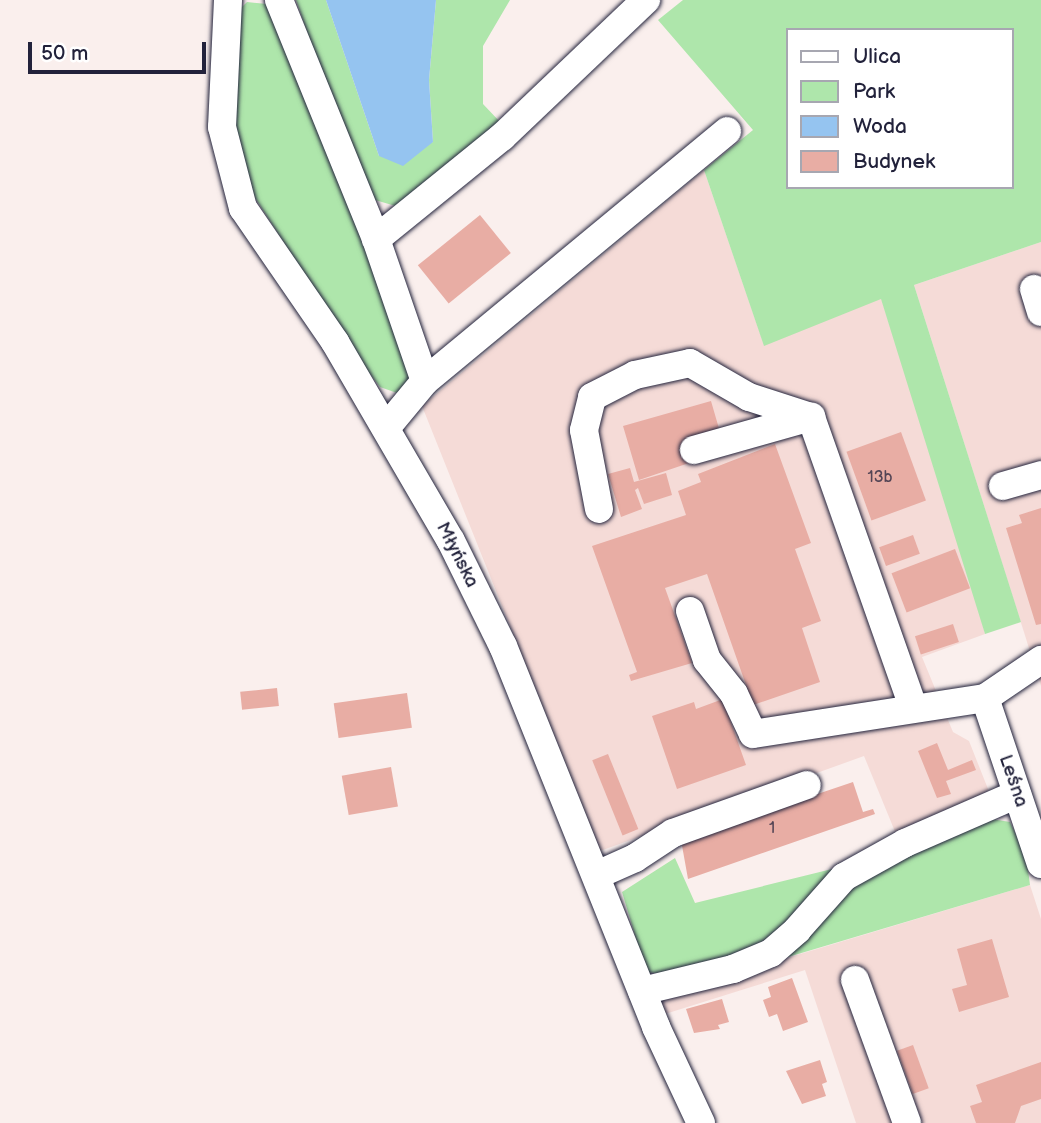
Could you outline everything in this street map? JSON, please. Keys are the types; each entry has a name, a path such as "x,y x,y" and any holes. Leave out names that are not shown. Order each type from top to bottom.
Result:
{"street":[{"name":"Młyńska","path":"228,0 222,127 243,208 335,342 451,541 503,646 642,991 701,1123"},
{"path":"279,0 376,239 425,381"},
{"path":"376,239 502,137 646,0"},
{"path":"386,428 425,381 727,131"},
{"path":"599,509 584,430 592,397 635,375 690,363 748,397 811,417"},
{"path":"694,450 811,417"},
{"path":"811,417 913,707"},
{"path":"1003,486 1041,475"},
{"path":"690,611 707,660 734,694 753,734 913,707 985,698 1041,660"},
{"name":"Leśna","path":"985,698 1041,864"},
{"path":"597,875 635,858 673,833 807,786"},
{"path":"642,991 733,969 771,953 797,930 844,877 905,843 1017,794"},
{"path":"855,980 907,1123"}],"shaded area":[{"path":"704,170 764,345 881,298 974,589 985,634 922,657 953,732 969,741 990,794 896,834 864,756 600,851 422,406"},
{"path":"1041,242 1041,686 914,285"},
{"path":"1030,885 1041,919 1041,1123 856,1123 805,970 665,1014 657,997"}],"green space":[{"path":"296,0 326,0 379,156 433,142 429,80 436,0 510,0 483,46 483,104 501,123 399,207 375,200 351,160"},
{"path":"683,0 1041,0 1041,242 914,285 1021,622 985,634 881,299 764,346 704,170 753,130 658,20"},
{"path":"247,2 267,4 355,213 410,380 397,393 380,387 363,365 250,190 231,132 237,12"},
{"path":"985,818 1010,822 1026,855 1030,885 788,957 773,933 754,948 672,975 646,972 622,892 675,858 695,903 832,869"}],"water":[{"path":"326,0 436,0 429,80 433,142 403,166 379,156"}],"building":[{"path":"480,215 511,253 449,303 418,265"},
{"path":"711,401 720,432 683,443 689,463 639,480 623,426"},
{"path":"901,432 926,501 871,520 846,452"},
{"path":"775,444 811,543 795,549 821,621 802,628 820,682 753,705 707,574 665,588 692,663 631,681 629,675 637,672 592,546 686,515 678,491 701,482 698,474"},
{"path":"630,468 634,482 666,473 672,495 644,504 638,488 635,490 642,509 621,517 608,474"},
{"path":"1041,508 1041,624 1036,625 1006,528 1022,523 1019,515"},
{"path":"913,535 920,554 886,566 879,547"},
{"path":"955,549 970,588 907,613 892,573"},
{"path":"953,624 959,642 921,654 915,636"},
{"path":"277,688 279,706 242,710 240,692"},
{"path":"407,693 412,728 339,738 334,703"},
{"path":"723,699 735,714 729,717 746,765 677,789 652,716 694,702 696,709"},
{"path":"937,743 948,770 972,760 976,770 946,781 951,794 937,798 918,751"},
{"path":"608,754 638,829 623,835 592,760"},
{"path":"391,767 398,806 349,815 342,776"},
{"path":"853,782 863,812 873,809 875,814 688,879 681,840"},
{"path":"992,939 1009,997 959,1012 952,989 967,985 957,949"},
{"path":"792,978 808,1022 783,1031 777,1014 769,1017 763,1000 771,997 768,987"},
{"path":"722,999 729,1022 718,1025 720,1029 694,1033 686,1009"},
{"path":"913,1045 929,1088 913,1094 897,1051"},
{"path":"820,1060 827,1082 822,1084 826,1096 802,1104 786,1071"},
{"path":"1041,1062 1041,1099 1021,1106 1015,1123 976,1123 970,1106 982,1102 976,1085"}]}
